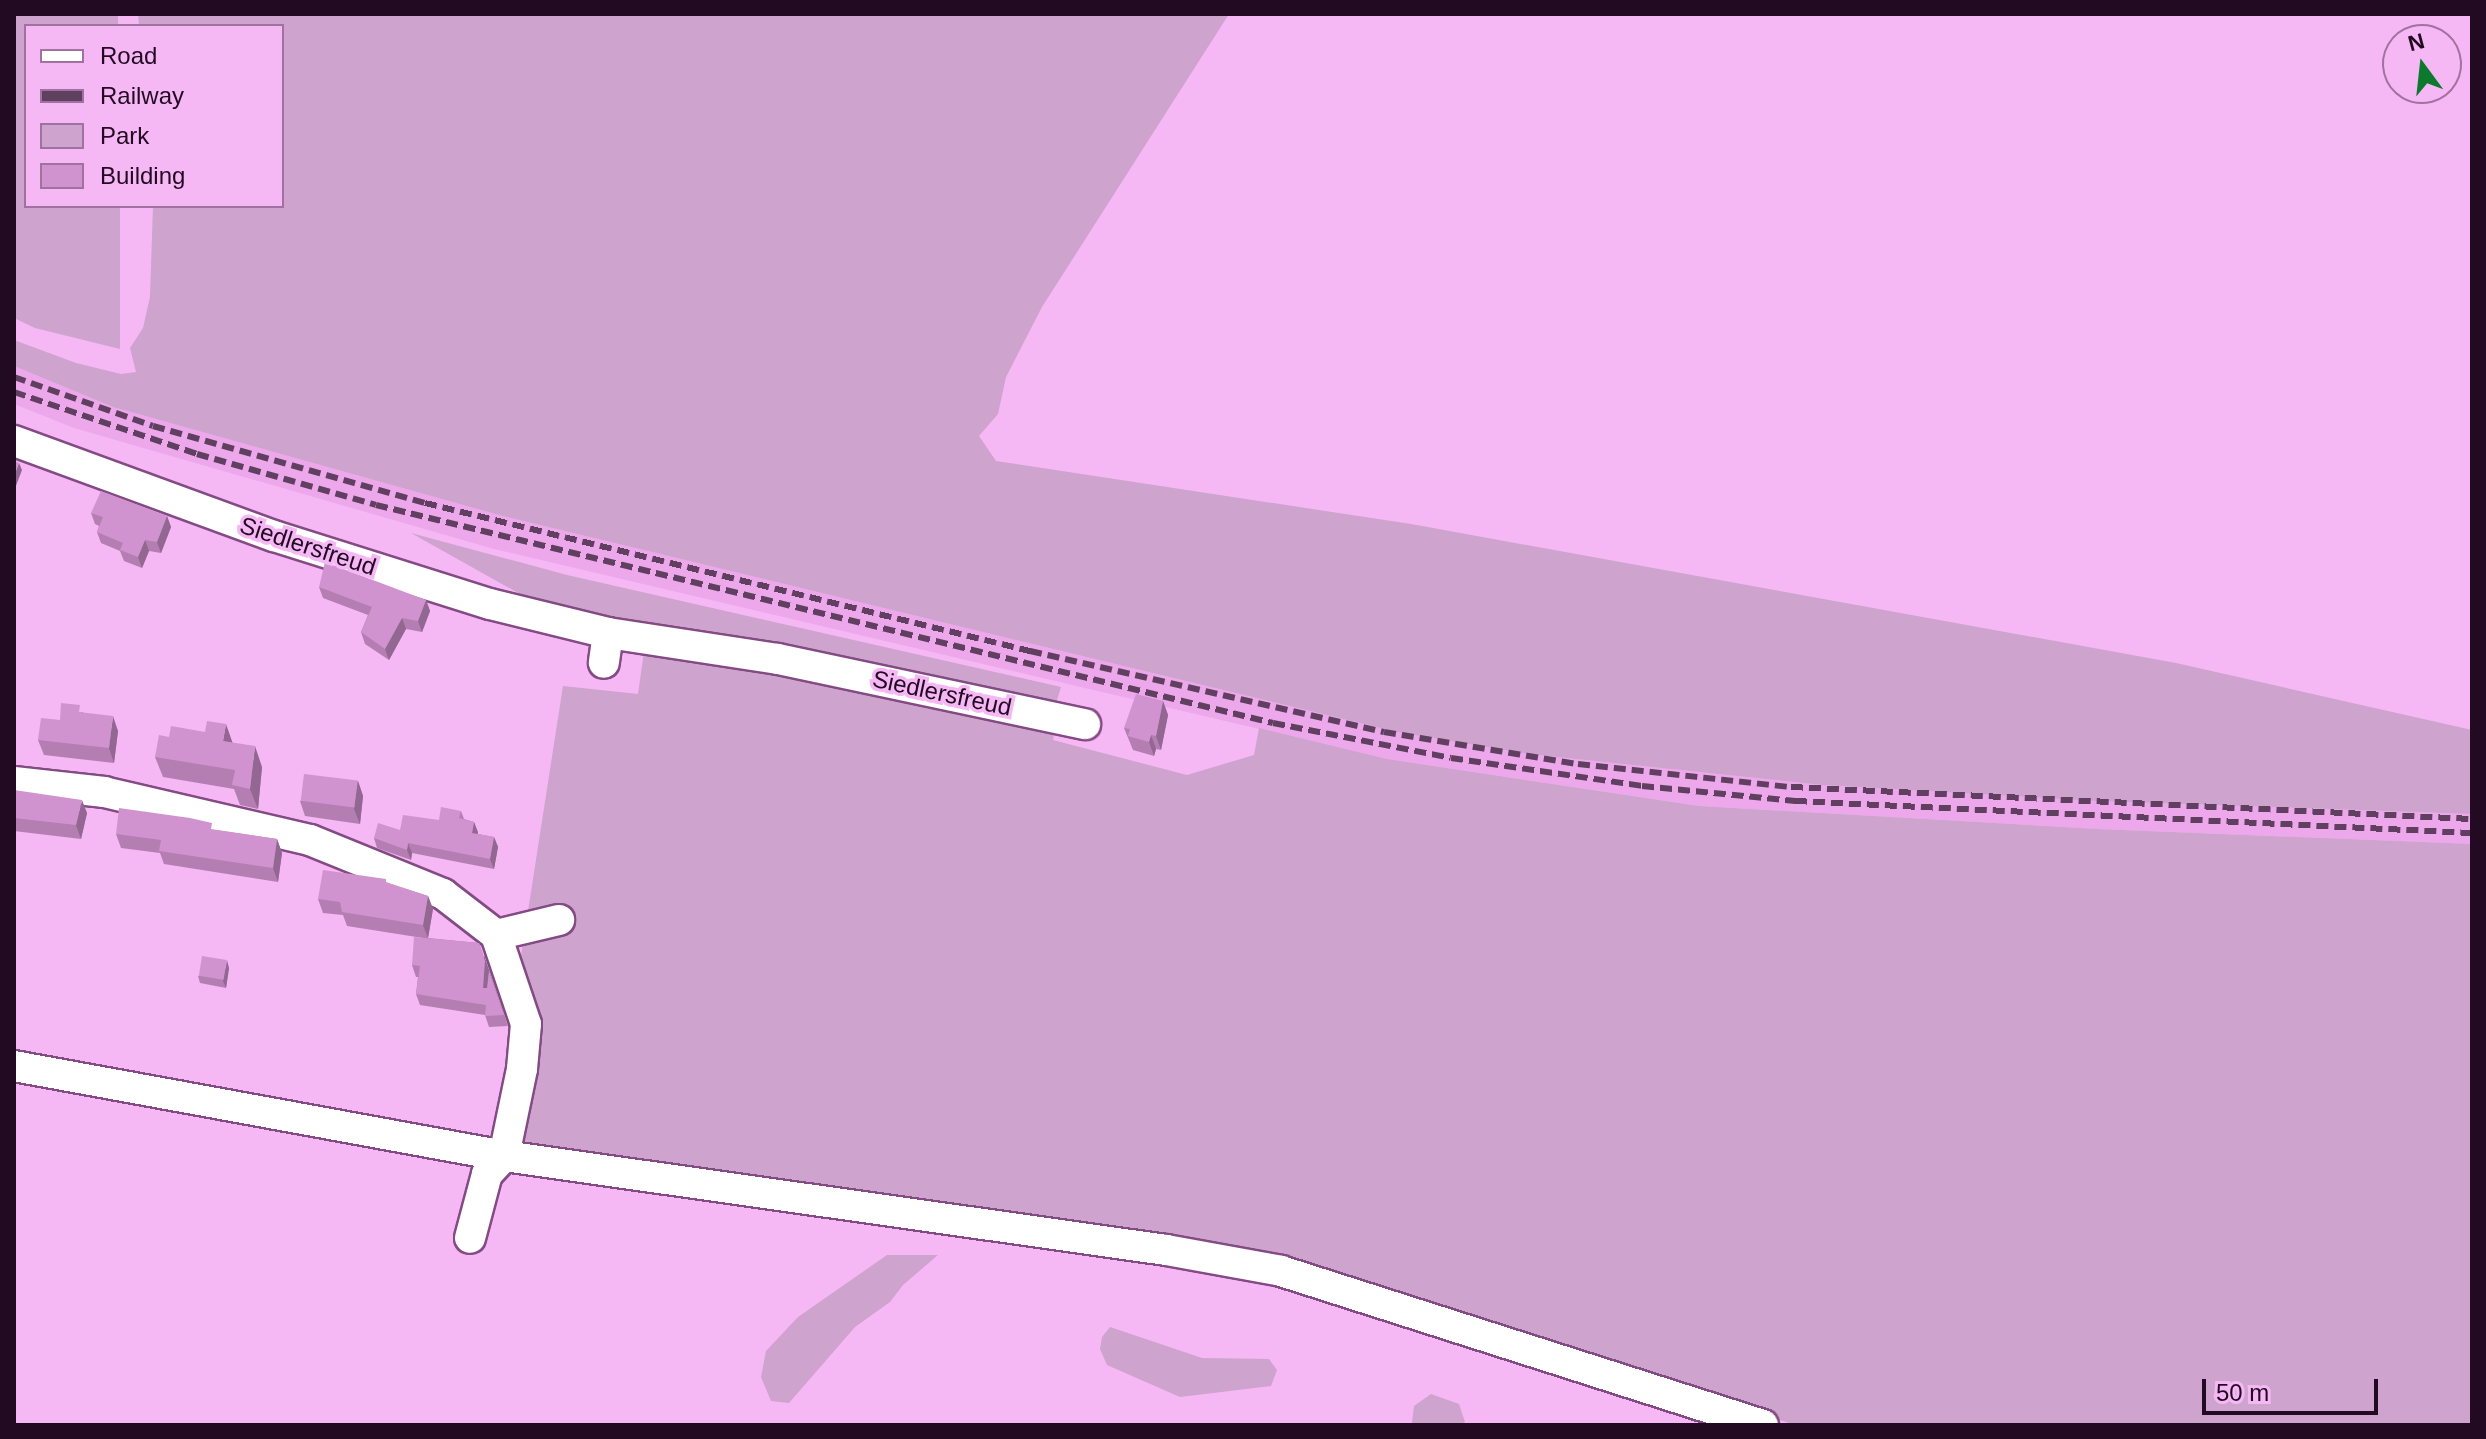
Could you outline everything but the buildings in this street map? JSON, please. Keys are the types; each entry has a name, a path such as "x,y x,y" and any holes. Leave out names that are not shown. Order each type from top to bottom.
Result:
{"street":[{"name":"Siedlersfreud","path":"14,441 274,536 504,608 606,648 778,659 1085,724"},
{"path":"14,782 104,792 310,840 443,894 496,935 526,1024 522,1069 504,1156 487,1174 470,1238"},
{"path":"496,935 559,920"},
{"path":"14,1066 504,1156 1166,1250 1281,1271 1763,1425"}],"shaded area":[{"path":"14,366 113,407 499,515 1397,732 1529,754 1822,785 2097,801 2472,814 2472,844 2097,829 1699,806 1387,759 494,549 74,428 14,404"}],"green space":[{"path":"14,14 118,14 118,24 24,24 24,208 120,208 120,349 35,328 14,318"},
{"path":"138,14 1229,14 1042,307 1006,377 998,414 979,436 996,461 1411,524 2176,663 2472,730 2472,814 2097,801 1822,785 1529,754 1397,732 499,515 113,407 14,366 14,340 76,363 121,374 136,372 130,348 143,328 150,297 153,208 284,208 284,24 139,24"},
{"path":"411,533 567,575 1061,687 1053,713 702,658 1056,725 1053,740 1187,775 1254,755 1259,728 1387,759 1699,806 2097,829 2472,844 2472,1425 1795,1425 1411,1297 520,1143 519,969 563,686 638,694 646,638 561,617"},
{"path":"887,1255 938,1255 903,1285 890,1302 855,1327 789,1403 771,1401 761,1377 766,1351 798,1317"},
{"path":"1110,1327 1202,1358 1269,1359 1277,1370 1271,1386 1180,1397 1107,1365 1100,1349 1102,1337"},
{"path":"1431,1394 1459,1404 1465,1422 1460,1425 1412,1423 1414,1406"}],"railway":[{"path":"14,377 153,426 425,503 1030,651 1384,732 1578,764 1791,787 2472,819"},
{"path":"14,392 197,454 376,505 1273,723 1451,758 1642,786 1795,801 2472,833"}]}
